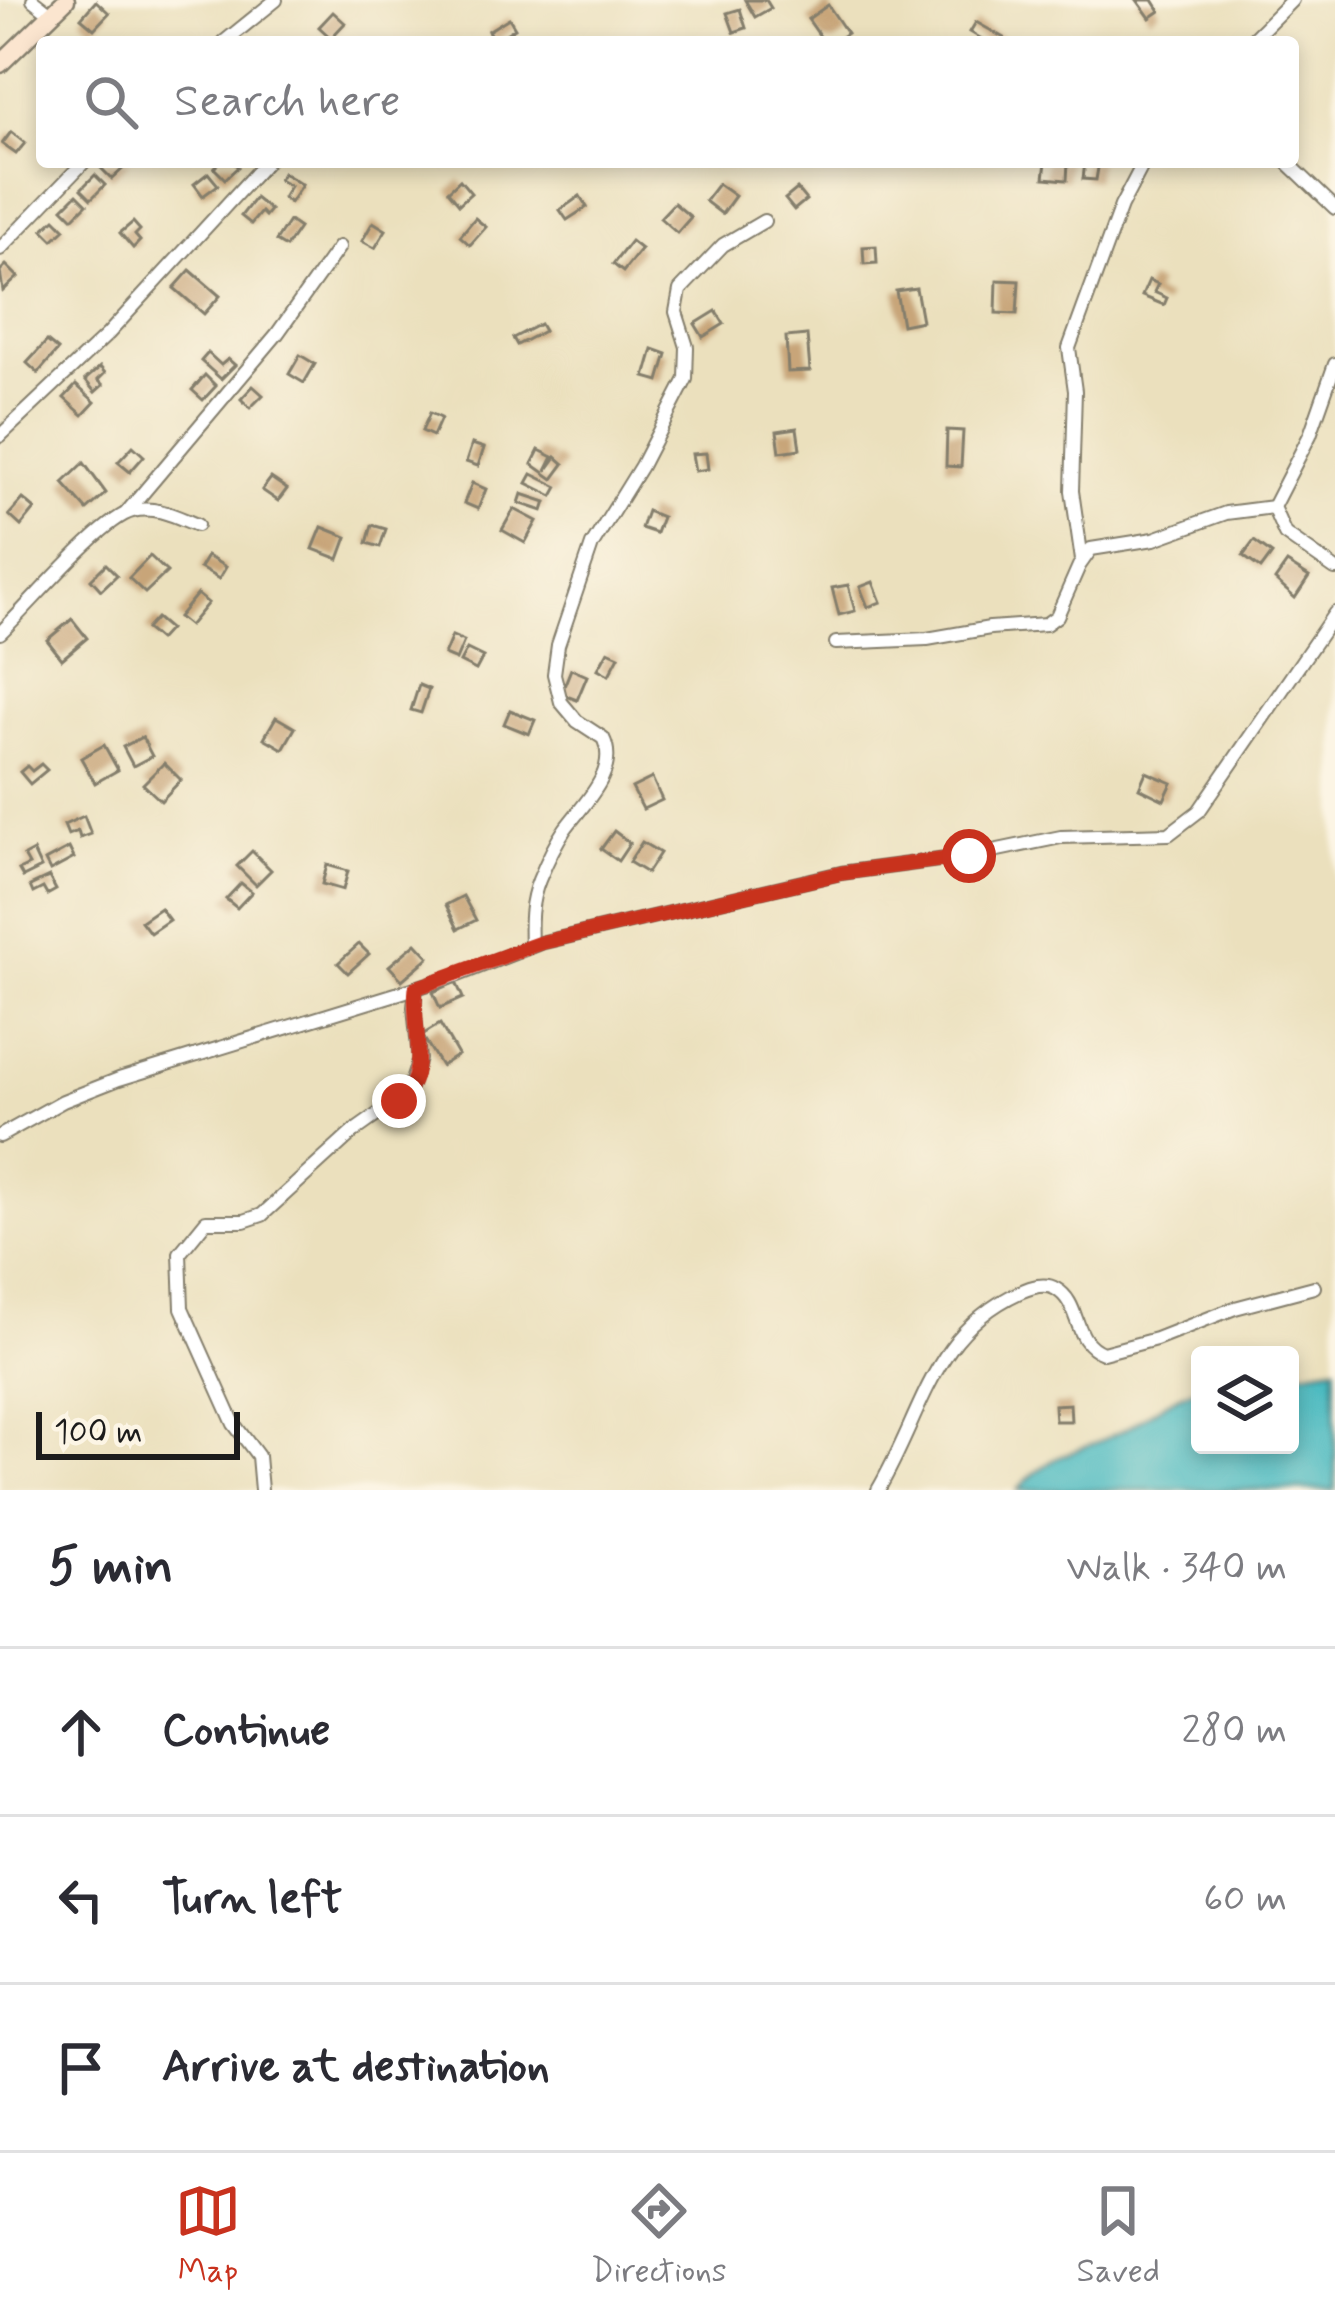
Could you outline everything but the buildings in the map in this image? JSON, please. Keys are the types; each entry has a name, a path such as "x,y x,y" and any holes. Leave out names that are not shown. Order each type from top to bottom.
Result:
{"street":[{"path":"33,0 51,14"},
{"path":"0,64 66,0"},
{"path":"231,36 276,0"},
{"path":"1255,36 1292,0"},
{"path":"0,249 78,168"},
{"path":"0,436 108,334 260,168"},
{"path":"1082,560 1072,490 1075,391 1070,348 1120,206 1141,168"},
{"path":"1293,168 1335,208"},
{"path":"531,946 537,884 608,761 603,738 577,721 561,702 554,674 587,554 641,466 686,379 687,347 676,313 680,290 723,245 764,221"},
{"path":"0,633 99,533 127,512 277,334 339,247"},
{"path":"1273,507 1310,435 1335,364"},
{"path":"836,643 927,639 1046,624 1057,616 1082,560 1096,547 1154,539 1226,513 1273,507"},
{"path":"1273,507 1285,535 1335,569"},
{"path":"127,512 157,510 197,526"},
{"path":"0,1136 63,1101 119,1079 416,988 531,946 842,873 969,856 1066,836 1174,832 1199,811 1335,613"},
{"path":"261,1490 258,1456 234,1424 182,1308 180,1253 206,1221 244,1221 262,1215 353,1132 408,1093 419,1059 413,1007 416,988"},
{"path":"878,1490 947,1350 973,1320 1029,1288 1046,1285 1056,1289 1070,1305 1080,1335 1102,1353 1314,1287"}],"water":[{"path":"1335,1366 1335,1490 1018,1490 1056,1459 1110,1437 1191,1390 1191,1454 1299,1454 1299,1372"}],"route":[{"path":"399,1101 416,1078 419,1059 413,1007 416,988 540,943 842,873 969,856"}]}
